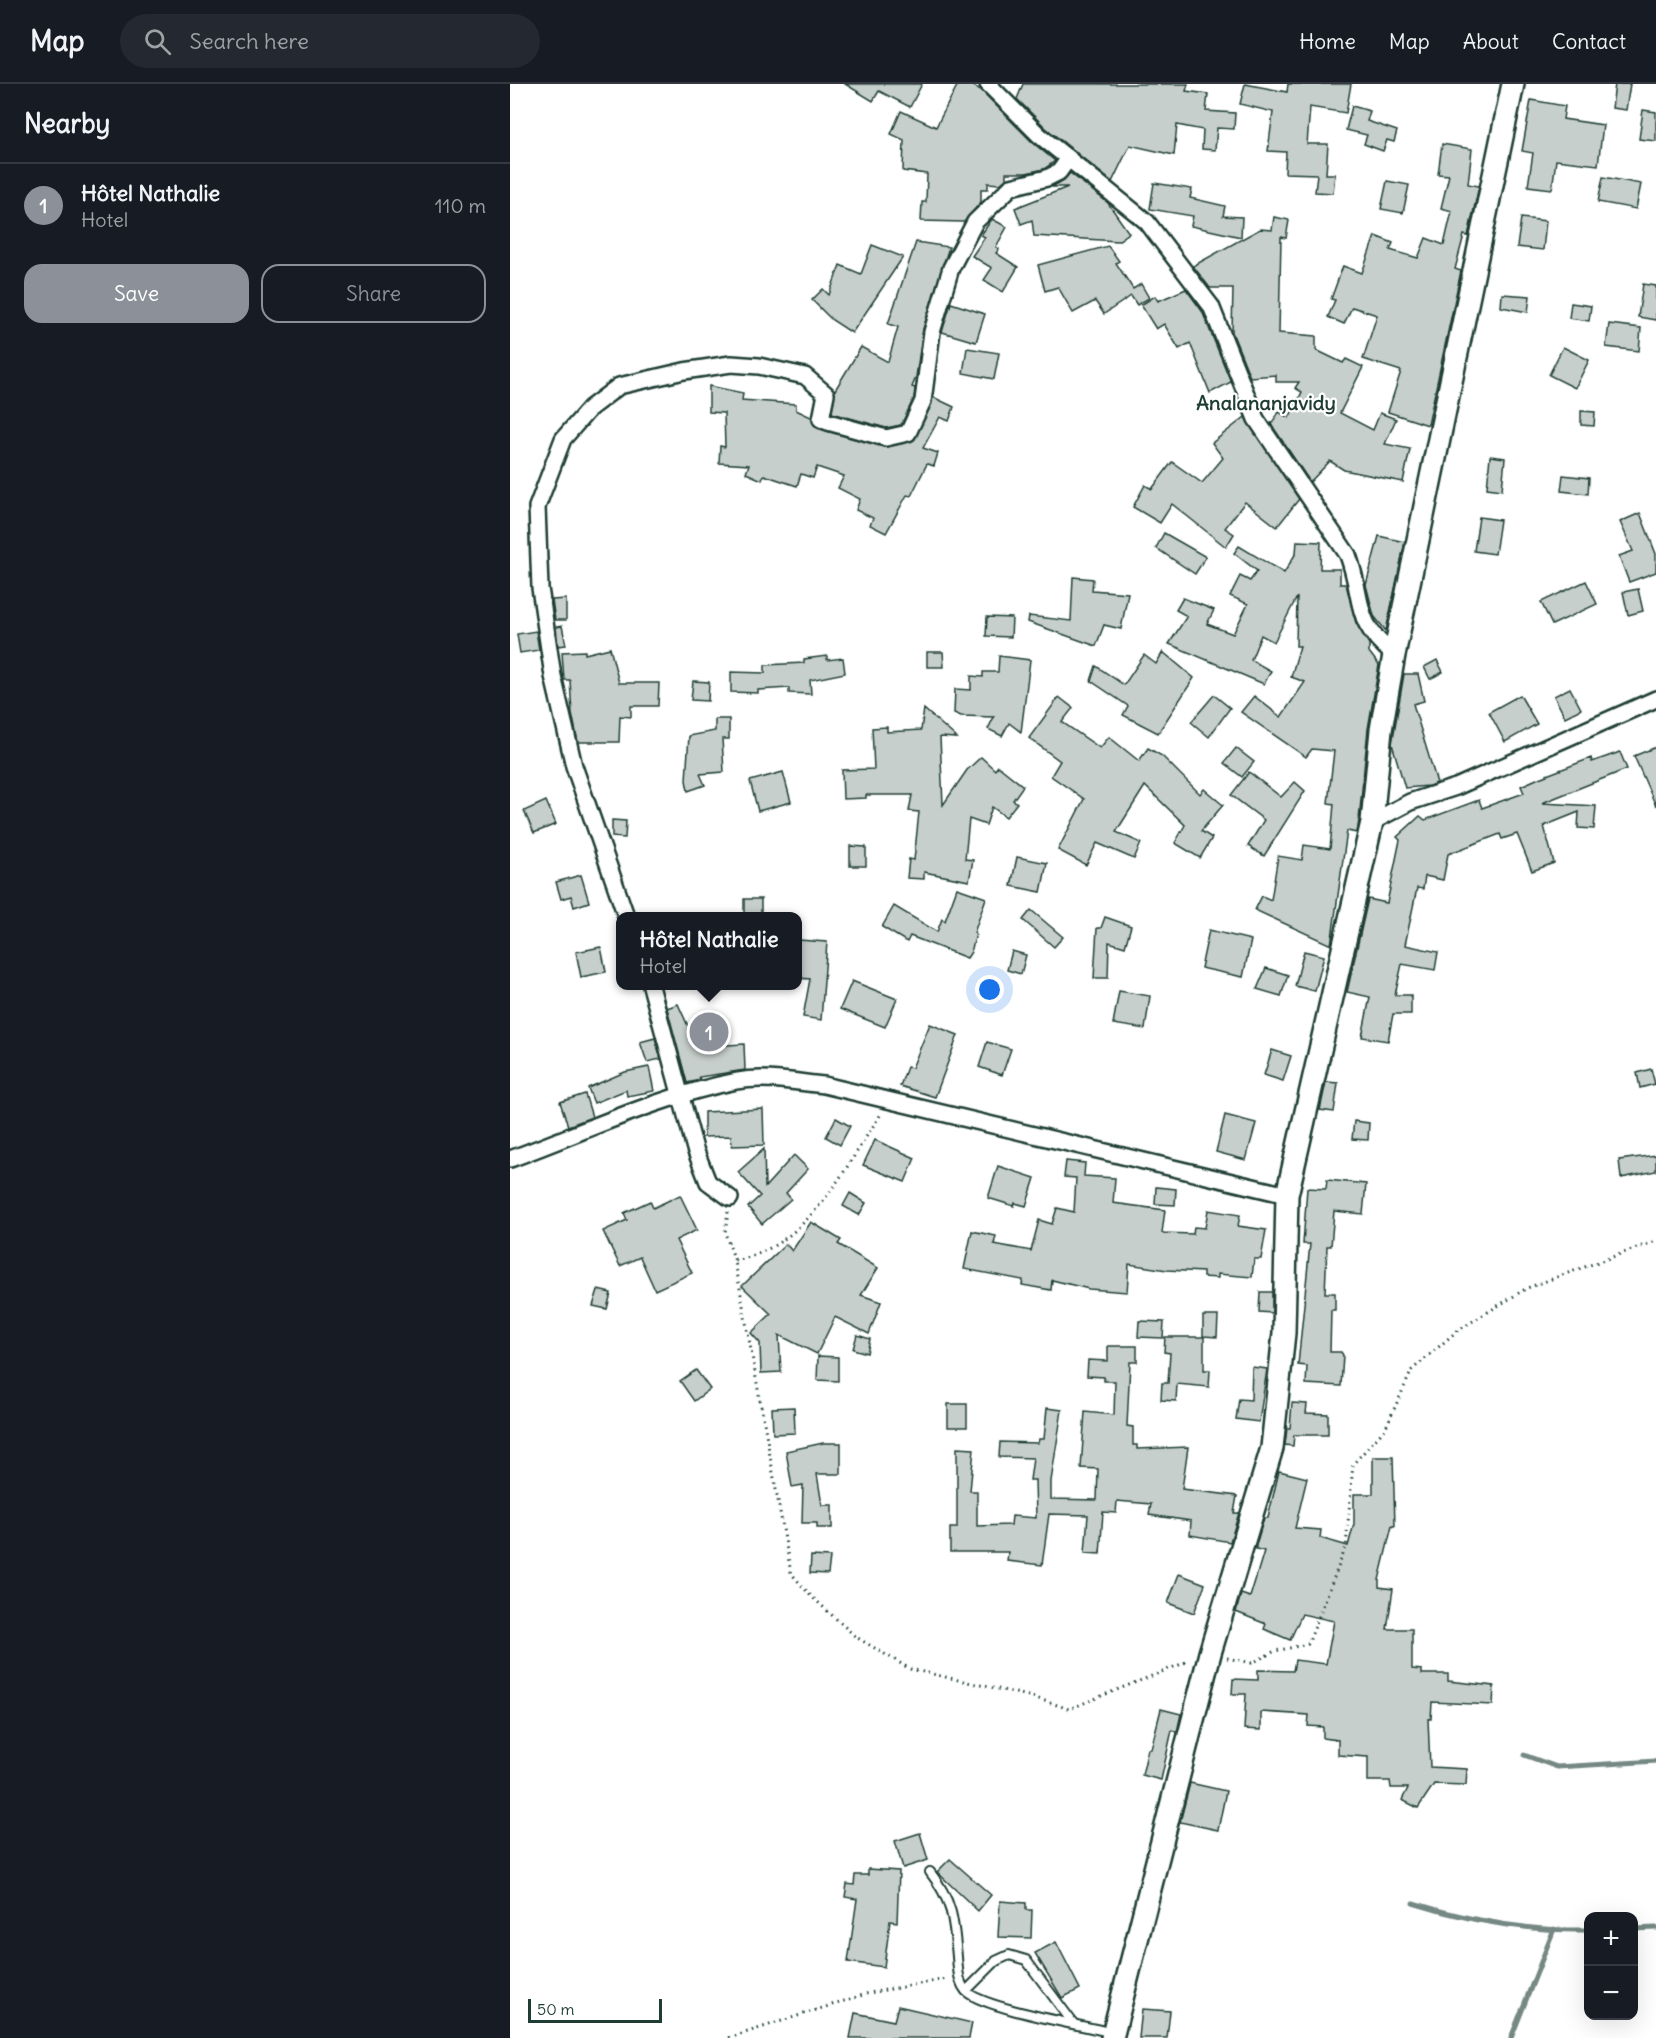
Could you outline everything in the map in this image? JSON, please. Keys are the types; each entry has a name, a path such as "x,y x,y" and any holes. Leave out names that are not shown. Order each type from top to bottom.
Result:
{"street":[{"path":"988,84 1040,135 1146,222 1211,306 1256,419 1348,555 1357,579 1358,601 1363,621 1394,656"},
{"path":"1113,2035 1210,1653 1272,1449 1284,1332 1287,1195 1372,822 1381,730 1394,656 1513,84"},
{"path":"625,912 574,766 553,676 540,588 537,507 563,439 590,408 619,386 684,371 730,364 759,366 805,376 826,394 821,419 828,422 886,438 908,433 923,401 932,332 951,268 975,222 1011,187 1047,178 1059,172 1070,158"},
{"path":"1372,822 1410,802 1456,787 1656,699"},
{"path":"652,990 680,1096 708,1182 730,1198"},
{"path":"510,1159 680,1096 738,1081 780,1080 824,1085 1287,1195"}],"lane":[{"path":"930,1872 945,1890 953,1918 959,1977 966,1991 985,2002 1113,2035"},
{"path":"966,1991 996,1961 1009,1955 1026,1960 1073,2023"}],"path":[{"path":"735,1261 758,1256 787,1239 819,1208 889,1101"},
{"path":"730,1198 725,1233 735,1261 791,1573 810,1595 856,1636 910,1670 1033,1697 1070,1709 1210,1653 1252,1663 1275,1651 1308,1644 1346,1547 1353,1464 1385,1429 1412,1370 1457,1331 1527,1288 1656,1241"},
{"path":"729,2038 869,1993 959,1977"}],"building":[{"path":"845,84 922,84 910,107 879,91 873,101"},
{"path":"958,84 970,84 981,90 1032,142 1055,161 1044,169 1026,173 1006,173 1006,179 1000,184 988,183 988,189 981,189 981,202 964,222 921,221 922,202 926,202 927,174 903,171 904,140 891,134 901,111 936,127"},
{"path":"1023,84 1188,84 1186,91 1208,94 1206,111 1235,113 1234,129 1217,128 1215,150 1202,149 1203,130 1177,125 1174,155 1130,145 1112,182 1046,128 1017,99"},
{"path":"1245,84 1287,92 1288,84 1351,84 1346,113 1310,107 1307,144 1328,144 1326,174 1335,174 1333,193 1315,192 1317,174 1285,173 1286,152 1268,151 1273,112 1240,104"},
{"path":"1615,84 1630,84 1626,110 1612,108"},
{"path":"1531,100 1565,106 1563,119 1603,125 1598,165 1556,160 1552,189 1528,186 1533,153 1522,151"},
{"path":"1352,106 1370,111 1367,121 1397,131 1394,142 1387,140 1383,151 1364,144 1367,135 1346,130"},
{"path":"1643,110 1656,112 1656,141 1639,139"},
{"path":"1442,144 1472,149 1468,184 1479,186 1468,236 1464,235 1455,269 1461,271 1428,425 1388,412 1401,371 1363,359 1377,315 1352,307 1344,324 1328,317 1335,300 1331,299 1343,266 1362,273 1375,236 1393,243 1390,250 1418,258 1426,238 1444,245 1452,211 1441,208 1449,175 1438,174"},
{"path":"1070,173 1108,203 1129,233 1118,241 1034,236 1032,220 1021,224 1015,208 1068,187 1052,187 1064,180"},
{"path":"1603,177 1641,184 1636,209 1598,202"},
{"path":"1387,181 1409,185 1403,213 1381,209"},
{"path":"1154,183 1192,189 1190,198 1225,206 1223,216 1242,217 1241,237 1191,226 1193,216 1150,209"},
{"path":"1274,217 1289,220 1286,238 1281,237 1279,333 1316,336 1316,350 1343,363 1346,359 1363,367 1340,413 1373,430 1380,413 1396,419 1385,444 1410,449 1403,482 1344,470 1330,461 1310,482 1271,424 1279,412 1289,418 1302,392 1295,388 1299,382 1276,382 1276,375 1250,377 1232,332 1233,288 1210,288 1193,266 1260,229 1272,230"},
{"path":"1521,218 1546,221 1543,250 1517,247"},
{"path":"992,219 1007,227 996,247 999,249 996,253 1018,267 1003,292 984,280 992,268 972,256 985,237 981,235"},
{"path":"916,242 949,247 923,329 916,377 912,387 915,388 914,398 901,425 886,428 832,413 835,390 861,347 888,362 898,327 888,324"},
{"path":"872,245 903,257 852,333 832,320 812,300 823,289 829,295 840,265 861,274"},
{"path":"1108,246 1119,261 1116,263 1133,289 1141,284 1149,298 1137,305 1131,296 1104,314 1095,301 1073,313 1058,287 1045,291 1038,265"},
{"path":"1643,284 1656,286 1656,320 1638,317"},
{"path":"1186,289 1202,311 1231,382 1210,393 1190,343 1179,349 1164,324 1156,329 1141,305 1155,296 1158,301"},
{"path":"1502,294 1530,296 1528,312 1501,307"},
{"path":"951,303 985,314 976,342 942,332"},
{"path":"1571,303 1591,306 1589,321 1569,318"},
{"path":"1609,324 1641,328 1639,351 1606,347"},
{"path":"1563,347 1589,360 1575,388 1549,375"},
{"path":"967,348 999,353 994,379 963,373"},
{"path":"709,386 743,393 742,400 796,404 796,410 811,417 817,428 884,447 914,440 933,397 954,407 949,421 940,417 923,448 938,453 934,466 927,464 911,496 907,495 886,533 870,525 873,518 856,510 860,499 838,488 844,476 817,467 813,478 801,474 797,486 764,475 762,480 746,473 749,465 719,463 720,446 725,447 724,413 709,412"},
{"path":"1581,411 1595,412 1594,426 1581,425"},
{"path":"1245,417 1299,499 1277,527 1245,502 1225,528 1234,534 1226,547 1172,504 1160,523 1133,507 1145,485 1152,489 1172,462 1202,483 1223,458 1212,443"},
{"path":"1490,456 1505,458 1502,490 1487,488"},
{"path":"1563,475 1589,478 1588,494 1561,491"},
{"path":"1640,513 1656,554 1656,572 1629,582 1619,556 1633,551 1620,522"},
{"path":"1479,517 1500,520 1495,554 1474,551"},
{"path":"1164,533 1206,557 1195,574 1156,548"},
{"path":"1379,536 1405,542 1386,631 1374,616 1366,585"},
{"path":"1297,541 1321,542 1320,569 1340,569 1340,584 1346,584 1356,623 1369,644 1369,652 1379,665 1368,729 1357,833 1347,831 1331,945 1255,910 1262,896 1271,900 1278,856 1302,860 1304,845 1330,849 1334,804 1328,803 1334,751 1312,749 1306,757 1241,712 1254,696 1281,717 1305,682 1291,677 1300,646 1296,646 1297,597 1274,642 1261,635 1251,660 1271,671 1264,684 1169,644 1187,616 1176,610 1183,598 1214,610 1207,624 1233,634 1248,604 1230,596 1240,576 1250,581 1257,571 1234,553 1239,546 1284,573 1296,553"},
{"path":"1073,577 1093,579 1092,590 1128,593 1121,629 1104,625 1096,646 1028,622 1029,616 1071,621"},
{"path":"1586,581 1597,604 1552,625 1541,602"},
{"path":"1638,589 1643,611 1628,615 1623,592"},
{"path":"566,599 566,620 555,620 552,600"},
{"path":"987,617 1012,618 1011,637 986,636"},
{"path":"562,626 566,645 558,646 556,627"},
{"path":"536,631 539,650 520,653 517,634"},
{"path":"610,648 619,683 659,683 658,706 631,706 631,717 620,716 619,742 578,742 572,713 570,680 564,680 562,652 585,651 585,654"},
{"path":"927,652 943,652 944,667 927,667"},
{"path":"1163,652 1194,678 1158,733 1123,715 1128,706 1091,681 1096,666 1124,685 1144,655 1156,664"},
{"path":"827,656 827,660 843,658 845,673 810,680 811,694 789,693 789,688 758,690 758,693 731,692 731,672 765,673 765,665 804,663 804,659"},
{"path":"999,656 1030,660 1021,732 1009,723 1002,736 988,729 994,717 961,716 954,713 955,689 971,690 971,676 983,677 983,672 998,672"},
{"path":"1437,660 1443,672 1430,679 1424,667"},
{"path":"1404,674 1418,674 1424,701 1413,704 1437,783 1429,786 1405,788 1392,744"},
{"path":"693,681 709,682 708,701 691,700"},
{"path":"1570,688 1581,709 1565,717 1554,696"},
{"path":"1214,695 1230,708 1209,737 1191,722"},
{"path":"1520,695 1537,724 1505,742 1489,712"},
{"path":"1059,697 1073,708 1062,722 1100,748 1109,737 1139,761 1148,748 1162,756 1200,794 1204,789 1223,805 1201,831 1212,838 1200,858 1175,843 1185,825 1145,786 1116,832 1141,843 1134,859 1097,843 1086,865 1058,850 1084,799 1051,776 1060,761 1029,738"},
{"path":"924,709 957,738 940,737 943,805 967,770 981,757 995,770 998,766 1023,786 1013,800 1017,803 1006,817 992,807 986,825 969,819 965,859 973,860 969,881 924,872 924,879 907,878 909,859 914,860 919,812 909,811 912,795 866,795 866,798 843,799 842,770 874,769 872,728 887,727 887,732 921,730"},
{"path":"715,719 729,719 729,739 722,739 724,772 700,774 705,785 688,791 686,780 689,736 715,731"},
{"path":"1656,747 1656,806 1634,756"},
{"path":"1236,748 1254,762 1242,777 1224,763"},
{"path":"1620,752 1627,769 1542,803 1596,806 1594,829 1578,828 1579,812 1544,826 1554,863 1532,871 1517,834 1502,839 1500,834 1448,854 1443,880 1425,876 1423,889 1417,888 1405,945 1438,952 1435,970 1402,964 1395,995 1411,995 1411,1014 1393,1014 1388,1041 1362,1037 1370,997 1347,992 1368,899 1387,903 1400,840 1397,837 1420,816 1425,820 1479,800 1482,808 1524,793 1521,786 1539,778 1591,758 1592,762"},
{"path":"783,772 791,802 758,811 750,781"},
{"path":"1249,772 1281,797 1295,782 1305,791 1264,856 1248,846 1264,820 1231,795"},
{"path":"546,801 556,824 534,833 524,811"},
{"path":"612,820 626,821 625,838 612,837"},
{"path":"850,846 866,847 866,866 850,866"},
{"path":"1017,857 1047,863 1041,892 1011,886"},
{"path":"581,875 589,902 574,907 571,896 561,899 556,882"},
{"path":"957,888 986,898 974,933 976,934 971,952 967,958 910,936 907,942 882,927 894,906 937,932 942,919 945,921"},
{"path":"744,899 761,899 761,912 744,912"},
{"path":"1031,910 1063,937 1054,947 1023,920"},
{"path":"1105,917 1131,926 1125,947 1109,942 1108,978 1094,978 1097,928 1101,928"},
{"path":"1209,930 1251,940 1243,977 1201,968"},
{"path":"802,940 827,942 821,1020 803,1017 810,979 802,978"},
{"path":"601,947 606,972 581,977 576,952"},
{"path":"1012,951 1026,955 1021,974 1007,970"},
{"path":"1304,951 1324,956 1315,991 1295,986"},
{"path":"1266,968 1288,975 1281,996 1257,989"},
{"path":"852,981 897,999 885,1027 840,1009"},
{"path":"1119,991 1150,996 1145,1029 1113,1024"},
{"path":"678,1004 688,1026 693,1047 744,1044 745,1070 699,1077 700,1080 687,1083 667,1008"},
{"path":"930,1024 958,1035 935,1097 900,1086 907,1067 912,1068"},
{"path":"655,1038 661,1059 647,1062 640,1042"},
{"path":"987,1042 1011,1049 1002,1075 979,1067"},
{"path":"1272,1050 1291,1056 1283,1081 1264,1075"},
{"path":"649,1067 654,1091 627,1096 626,1090 594,1103 588,1088 625,1072"},
{"path":"1651,1069 1655,1084 1640,1088 1637,1073"},
{"path":"1326,1082 1338,1083 1334,1112 1320,1110"},
{"path":"585,1094 592,1117 568,1126 560,1102"},
{"path":"763,1109 764,1145 732,1146 731,1136 704,1137 704,1112"},
{"path":"1225,1115 1256,1123 1246,1160 1216,1152"},
{"path":"836,1118 850,1126 840,1145 826,1137"},
{"path":"1354,1121 1369,1123 1368,1140 1352,1139"},
{"path":"875,1140 915,1158 905,1182 863,1165"},
{"path":"764,1149 765,1187 794,1155 808,1169 786,1193 791,1199 762,1224 748,1207 760,1196 738,1172"},
{"path":"1656,1155 1656,1171 1621,1178 1619,1160"},
{"path":"1066,1161 1085,1163 1084,1176 1115,1178 1113,1203 1165,1210 1162,1233 1193,1234 1194,1227 1205,1228 1208,1210 1240,1215 1238,1226 1266,1230 1261,1259 1254,1259 1252,1277 1218,1274 1218,1278 1203,1277 1203,1272 1167,1270 1129,1264 1127,1292 1089,1289 1052,1280 1051,1290 1022,1285 1023,1280 964,1269 972,1231 996,1236 994,1244 1031,1251 1039,1220 1052,1224 1057,1208 1074,1212 1076,1178 1064,1177"},
{"path":"998,1166 1035,1178 1026,1206 1015,1203 1014,1206 988,1198"},
{"path":"1327,1180 1366,1184 1363,1214 1334,1211 1331,1246 1327,1246 1325,1293 1335,1293 1335,1310 1331,1310 1330,1352 1341,1352 1343,1355 1341,1386 1306,1384 1307,1366 1298,1365 1310,1244 1303,1244 1307,1188 1326,1189"},
{"path":"1156,1187 1176,1189 1175,1205 1155,1204"},
{"path":"850,1193 866,1203 859,1215 843,1206"},
{"path":"680,1195 697,1230 676,1240 692,1273 655,1290 640,1257 620,1266 603,1231 627,1220 624,1213 650,1201 653,1208"},
{"path":"811,1222 841,1240 838,1244 878,1268 861,1295 881,1302 869,1334 835,1317 817,1354 779,1335 781,1372 761,1373 760,1343 751,1333 771,1314 742,1286 786,1244 792,1251"},
{"path":"598,1290 611,1293 607,1309 593,1306"},
{"path":"1260,1292 1272,1292 1272,1313 1259,1312"},
{"path":"1203,1316 1218,1316 1217,1337 1203,1336"},
{"path":"1139,1321 1164,1322 1163,1338 1138,1337"},
{"path":"857,1335 870,1339 867,1353 853,1349"},
{"path":"1165,1337 1204,1337 1204,1370 1210,1370 1209,1387 1177,1384 1176,1401 1161,1400 1162,1383 1168,1383 1170,1353 1164,1352"},
{"path":"1108,1346 1137,1346 1137,1362 1130,1362 1127,1426 1133,1427 1133,1445 1137,1445 1137,1449 1188,1447 1182,1489 1237,1496 1234,1513 1239,1513 1230,1542 1190,1535 1191,1521 1149,1515 1151,1504 1117,1501 1116,1513 1103,1512 1100,1554 1085,1553 1088,1515 1049,1514 1042,1565 1007,1561 1008,1552 950,1552 950,1528 957,1528 957,1448 974,1449 970,1491 977,1491 977,1526 1011,1525 1012,1516 1036,1518 1035,1480 1030,1480 1033,1458 999,1457 1000,1442 1038,1443 1039,1439 1044,1439 1047,1408 1062,1410 1051,1481 1051,1499 1097,1500 1098,1469 1081,1468 1085,1412 1114,1415 1115,1381 1104,1381 1104,1377 1087,1376 1088,1360 1108,1361"},
{"path":"818,1356 838,1357 838,1381 817,1380"},
{"path":"1252,1367 1267,1369 1259,1422 1236,1419 1239,1399 1251,1400"},
{"path":"696,1370 710,1389 694,1401 680,1381"},
{"path":"1292,1403 1307,1404 1306,1413 1328,1414 1328,1435 1294,1435 1293,1446 1285,1445 1287,1428 1290,1428"},
{"path":"948,1404 967,1404 967,1427 948,1427"},
{"path":"794,1407 795,1433 773,1434 772,1408"},
{"path":"823,1443 841,1443 841,1474 817,1474 822,1505 832,1505 832,1528 817,1528 817,1523 802,1523 803,1485 792,1487 786,1451"},
{"path":"1373,1457 1393,1457 1395,1526 1392,1526 1379,1580 1379,1587 1393,1589 1387,1629 1412,1629 1412,1669 1422,1670 1422,1674 1448,1674 1448,1681 1494,1686 1493,1705 1432,1702 1431,1719 1428,1719 1430,1767 1467,1769 1466,1785 1434,1784 1418,1808 1402,1800 1408,1788 1391,1788 1390,1781 1368,1781 1368,1757 1338,1755 1338,1740 1323,1738 1323,1727 1308,1726 1309,1715 1261,1712 1261,1730 1244,1729 1246,1694 1232,1694 1233,1679 1258,1680 1258,1670 1293,1671 1295,1660 1326,1664 1334,1621 1302,1614 1290,1640 1264,1629 1266,1624 1236,1612 1241,1594 1250,1597 1264,1551 1256,1549 1256,1545 1264,1518 1268,1518 1279,1471 1307,1478 1295,1528 1321,1530 1320,1538 1348,1546 1354,1524 1354,1494 1373,1494"},
{"path":"811,1556 830,1557 828,1574 810,1573"},
{"path":"1179,1574 1205,1584 1194,1613 1168,1603"},
{"path":"1161,1709 1181,1714 1177,1732 1172,1730 1161,1780 1142,1775"},
{"path":"1190,1783 1226,1791 1218,1830 1180,1822"},
{"path":"920,1833 928,1860 903,1868 895,1841"},
{"path":"950,1859 991,1895 978,1911 937,1872"},
{"path":"868,1869 899,1871 897,1922 890,1921 884,1967 848,1962 857,1899 845,1897 847,1884 854,1885 855,1875 868,1875"},
{"path":"1000,1901 1026,1903 1026,1910 1032,1910 1031,1938 998,1937"},
{"path":"1056,1942 1080,1989 1062,1998 1035,1953"},
{"path":"898,2006 972,2023 969,2038 850,2038 855,2013 894,2021"},
{"path":"1142,2009 1170,2011 1167,2038 1139,2038"}],"waterway":[{"path":"1524,1755 1557,1767 1656,1761"},
{"path":"1413,1903 1499,1924 1544,1929 1584,1930"},
{"path":"1638,1929 1656,1928"},
{"path":"1511,2038 1554,1929"}],"place":[{"name":"Hôtel Nathalie","path":"709,1032"}],"district":[{"name":"Analananjavidy","path":"1266,402"}]}
